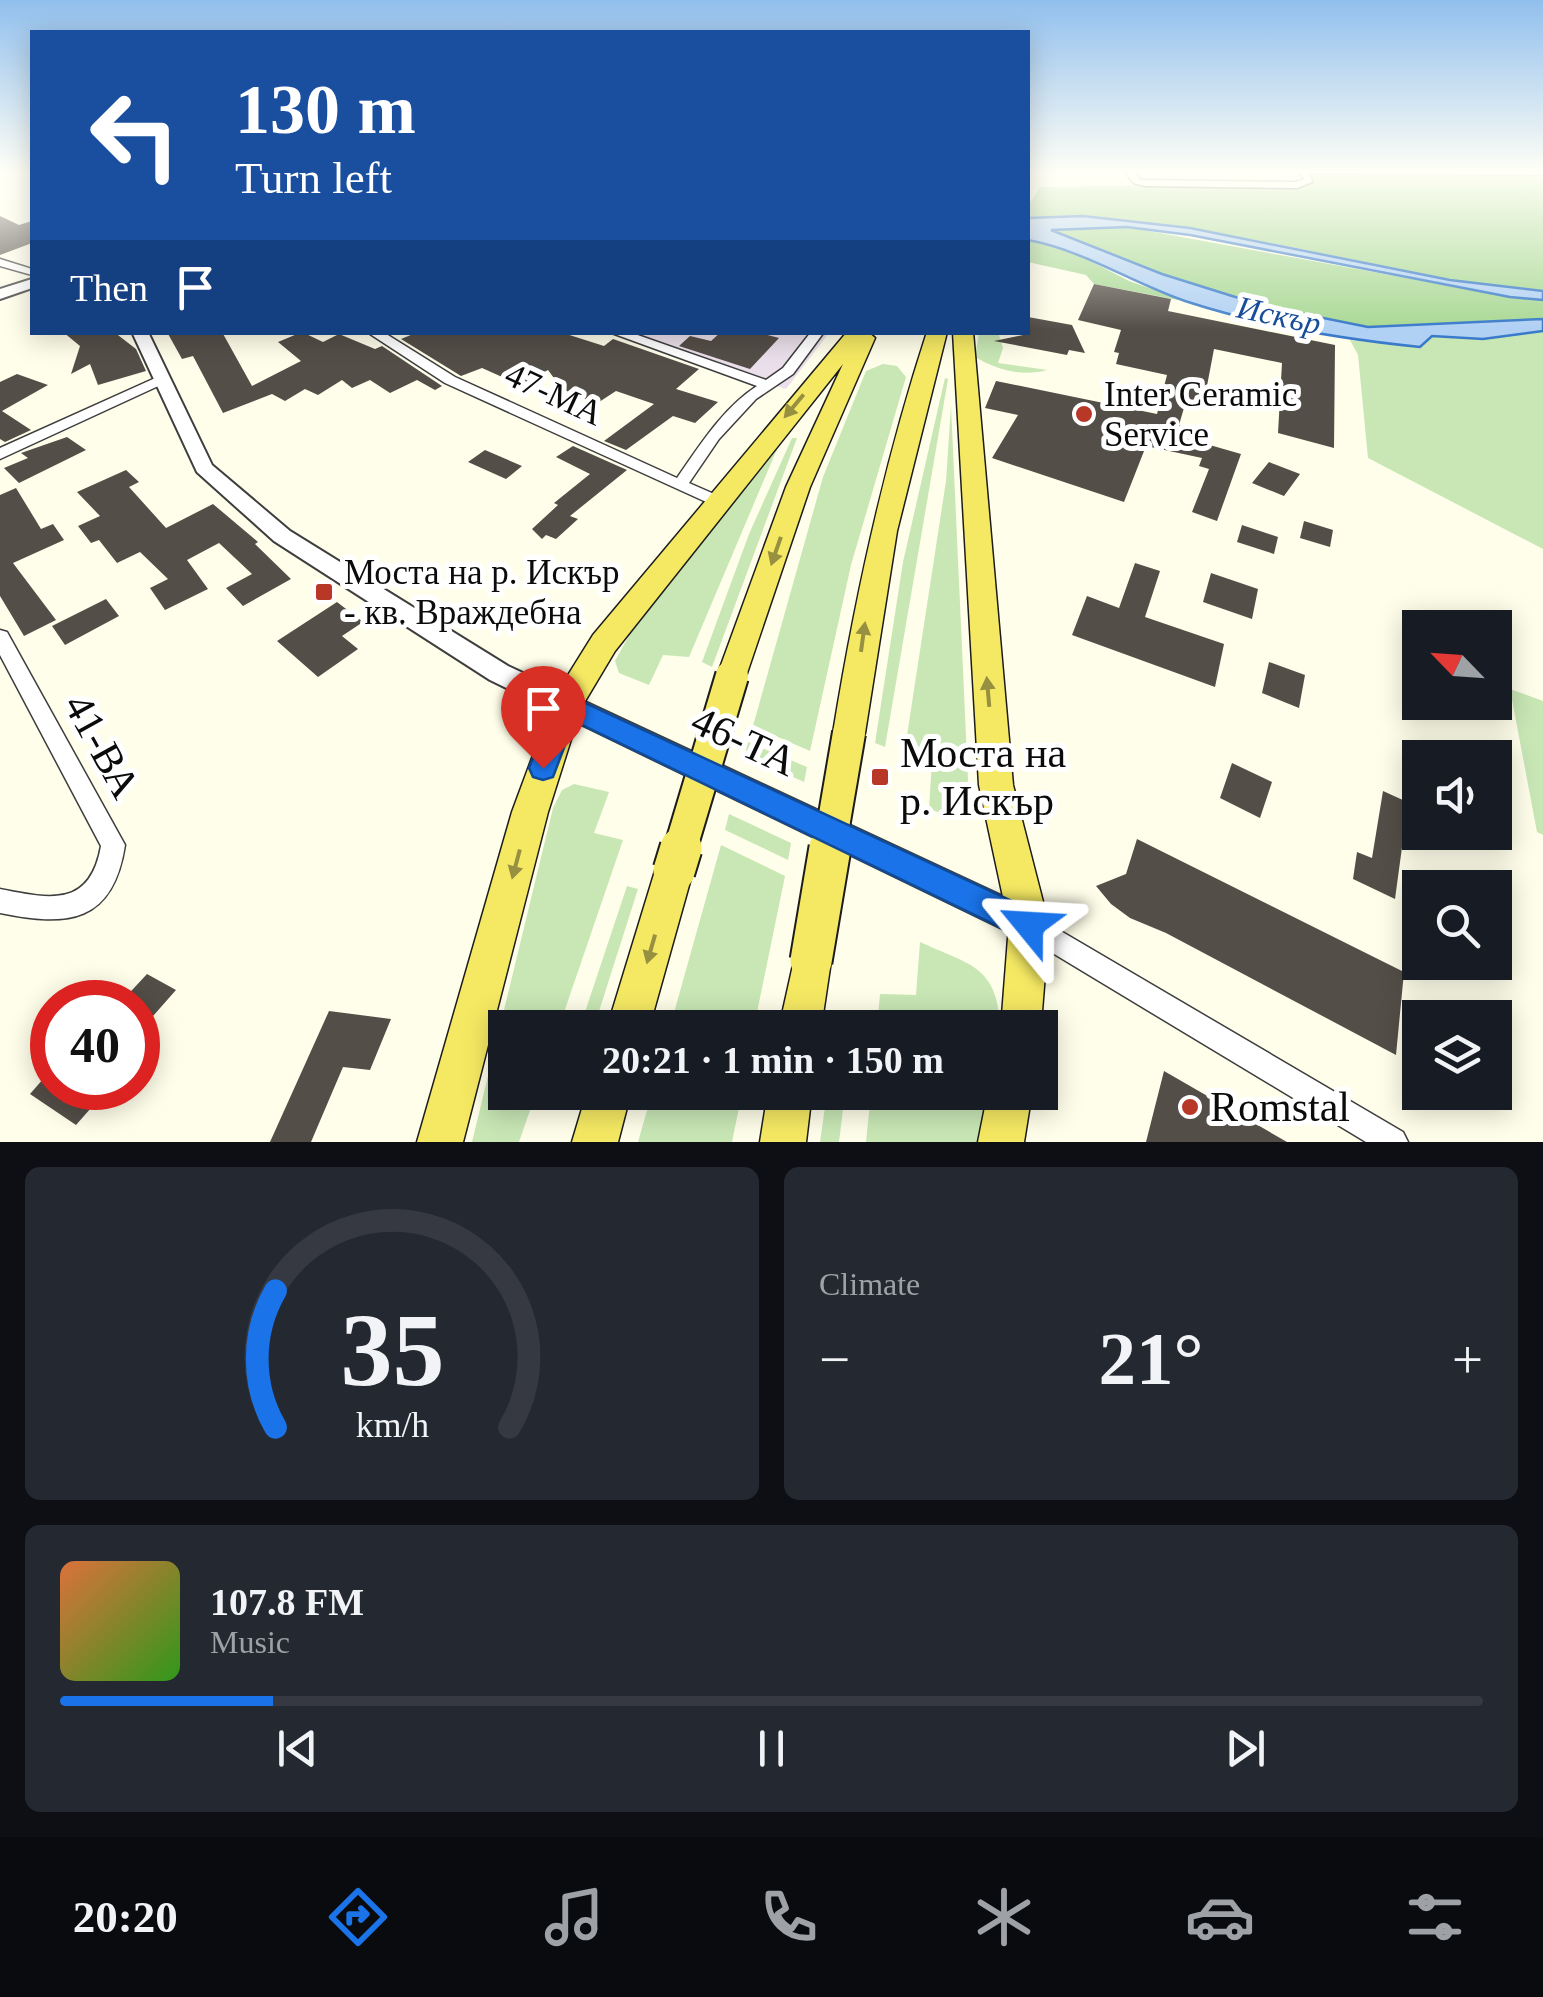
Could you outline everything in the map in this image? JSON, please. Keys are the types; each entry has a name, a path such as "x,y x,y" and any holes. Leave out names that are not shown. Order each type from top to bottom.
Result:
{"main road":[{"path":"440,1142 530,812 566,705 604,643 715,502 855,335"},
{"path":"633,1010 732,676 798,487 867,335"},
{"path":"803,1010 872,581 899,453 936,335"},
{"path":"964,335 996,785 1029,925 1023,1010"},
{"path":"595,1142 604,1110"},
{"path":"782,1142 787,1110"},
{"path":"1001,1142 1007,1110"}],"street":[{"path":"0,262 30,271"},
{"path":"0,294 30,284"},
{"name":"46-ТА","path":"141,335 204,468 282,536 499,673 1029,925 1393,1142"},
{"name":"47-МА","path":"379,335 450,380 715,502"},
{"path":"624,335 768,385"},
{"path":"680,485 714,436 751,396 788,371 816,335"},
{"path":"0,454 162,379"},
{"name":"41-ВА","path":"0,638 113,845 112,869 96,893 66,909 38,910 0,902"}],"shaded area":[{"path":"640,335 827,335 786,389 635,339"}],"green space":[{"path":"1144,223 1543,223 1543,291 1456,280"},
{"path":"1127,227 1543,300 1543,319 1368,327 1264,306 1162,274 1050,230"},
{"path":"1030,241 1071,251 1129,281 1189,302 1094,284 1086,275 1030,262"},
{"path":"1543,331 1543,549 1368,458 1358,355 1350,340 1420,347 1432,336 1483,339"},
{"path":"979,335 999,335 1003,348 998,363 1047,370 1010,371 975,357"},
{"path":"883,364 897,366 906,377 851,565 810,751 753,726 823,477 866,371"},
{"path":"945,378 948,379 885,747 875,743 903,562"},
{"path":"951,406 968,780 959,813 950,816 929,809 932,760 904,755 946,481"},
{"path":"792,438 797,438 712,667 702,662 749,534"},
{"path":"780,442 689,657 663,655 649,685 619,673 615,661 631,632"},
{"path":"1512,690 1543,701 1543,835 1537,832"},
{"path":"748,742 807,767 804,782 745,755"},
{"path":"574,784 609,792 594,833 623,840 565,1010 504,1010 553,808 562,790"},
{"path":"729,814 791,843 788,860 725,830"},
{"path":"721,845 785,876 757,1010 675,1010"},
{"path":"627,886 638,889 599,1010 586,1010"},
{"path":"920,942 978,970 994,991 998,1010 879,1010 880,994 916,995"},
{"path":"488,1076 488,1110 530,1110 519,1142 472,1142"},
{"path":"647,1110 739,1110 732,1142 638,1142"},
{"path":"825,1110 843,1110 839,1142 820,1142"},
{"path":"869,1110 986,1110 980,1142 866,1142"}],"water":[{"name":"Искър","path":"1030,223 1148,223 1190,228 1450,280 1543,291 1543,300 1510,297 1190,235 1127,227 1051,230 1162,274 1264,306 1368,327 1543,319 1543,331 1483,339 1432,336 1420,347 1301,330 1185,301 1030,240"}],"building":[{"path":"0,223 30,223 30,244 0,255"},
{"path":"1094,284 1171,299 1168,311 1335,345 1334,448 1278,433 1282,363 1214,349 1203,407 1186,401 1179,425 1183,427 1182,437 1241,454 1217,521 1192,512 1209,469 1199,466 1202,458 1146,446 1124,502 992,458 1018,415 985,408 996,381 1157,414 1167,375 1116,364 1119,353 1114,352 1121,330 1078,320"},
{"path":"1030,317 1072,325 1085,353 1069,350 1067,355 994,341 1030,335"},
{"path":"67,335 118,335 136,349 146,371 98,385 90,364 71,374 80,346"},
{"path":"169,335 224,335 252,386 301,361 278,342 295,335 308,335 323,342 341,335 375,349 382,346 442,386 435,390 417,380 390,393 370,380 352,388 342,380 318,395 305,389 285,401 272,394 223,413 193,356 182,359"},
{"path":"411,335 569,335 604,346 613,339 699,369 676,389 718,402 695,423 673,416 626,450 604,441 654,404 616,391 596,404 562,389 548,370 520,385 482,368 461,376 401,339"},
{"path":"718,335 779,338 750,369 679,346 690,336 711,341"},
{"path":"17,374 48,385 2,411 31,430 5,442 0,439 0,382"},
{"path":"67,437 86,450 19,483 4,468 28,458 21,453"},
{"path":"573,446 627,470 570,516 578,519 556,539 546,535 542,539 532,529 558,505 554,503 590,474 556,457"},
{"path":"485,450 522,466 506,479 468,462"},
{"path":"1269,462 1300,474 1284,496 1252,483"},
{"path":"126,470 139,482 129,487 166,528 213,504 258,542 255,544 291,579 243,606 226,588 252,574 219,543 187,560 208,589 165,610 150,588 168,579 140,552 117,563 99,540 91,543 78,526 100,516 77,492"},
{"path":"16,488 41,529 53,524 64,540 13,563 56,620 24,636 0,596 0,495"},
{"path":"1304,521 1333,530 1330,547 1300,538"},
{"path":"1242,525 1278,537 1274,554 1237,542"},
{"path":"1135,563 1160,571 1145,617 1224,644 1215,687 1072,635 1087,596 1119,608"},
{"path":"1211,573 1258,589 1252,619 1203,602"},
{"path":"106,599 119,616 65,645 52,626"},
{"path":"337,602 363,622 342,636 358,649 318,677 277,641"},
{"path":"1269,662 1305,675 1299,708 1262,693"},
{"path":"1232,763 1272,782 1260,818 1220,798"},
{"path":"1383,791 1402,800 1402,847 1395,899 1353,879 1357,852 1372,858"},
{"path":"1137,839 1402,971 1396,1055 1166,933 1130,918 1096,886 1126,874"},
{"path":"160,981 176,990 160,1008"},
{"path":"329,1011 391,1019 370,1070 343,1067 311,1142 270,1142"},
{"name":"Romstal","path":"1164,1071 1287,1142 1146,1142"},
{"path":"54,1110 89,1110 76,1125"}],"place":[{"name":"Inter Ceramic Service","path":"1084,414"},
{"name":"Моста на р. Искър - кв. Враждебна","path":"324,592"},
{"name":"Моста на р. Искър","path":"880,777"},
{"name":"Romstal","path":"1190,1107"}],"route":[{"path":"543,768 566,705 1029,925"}]}
